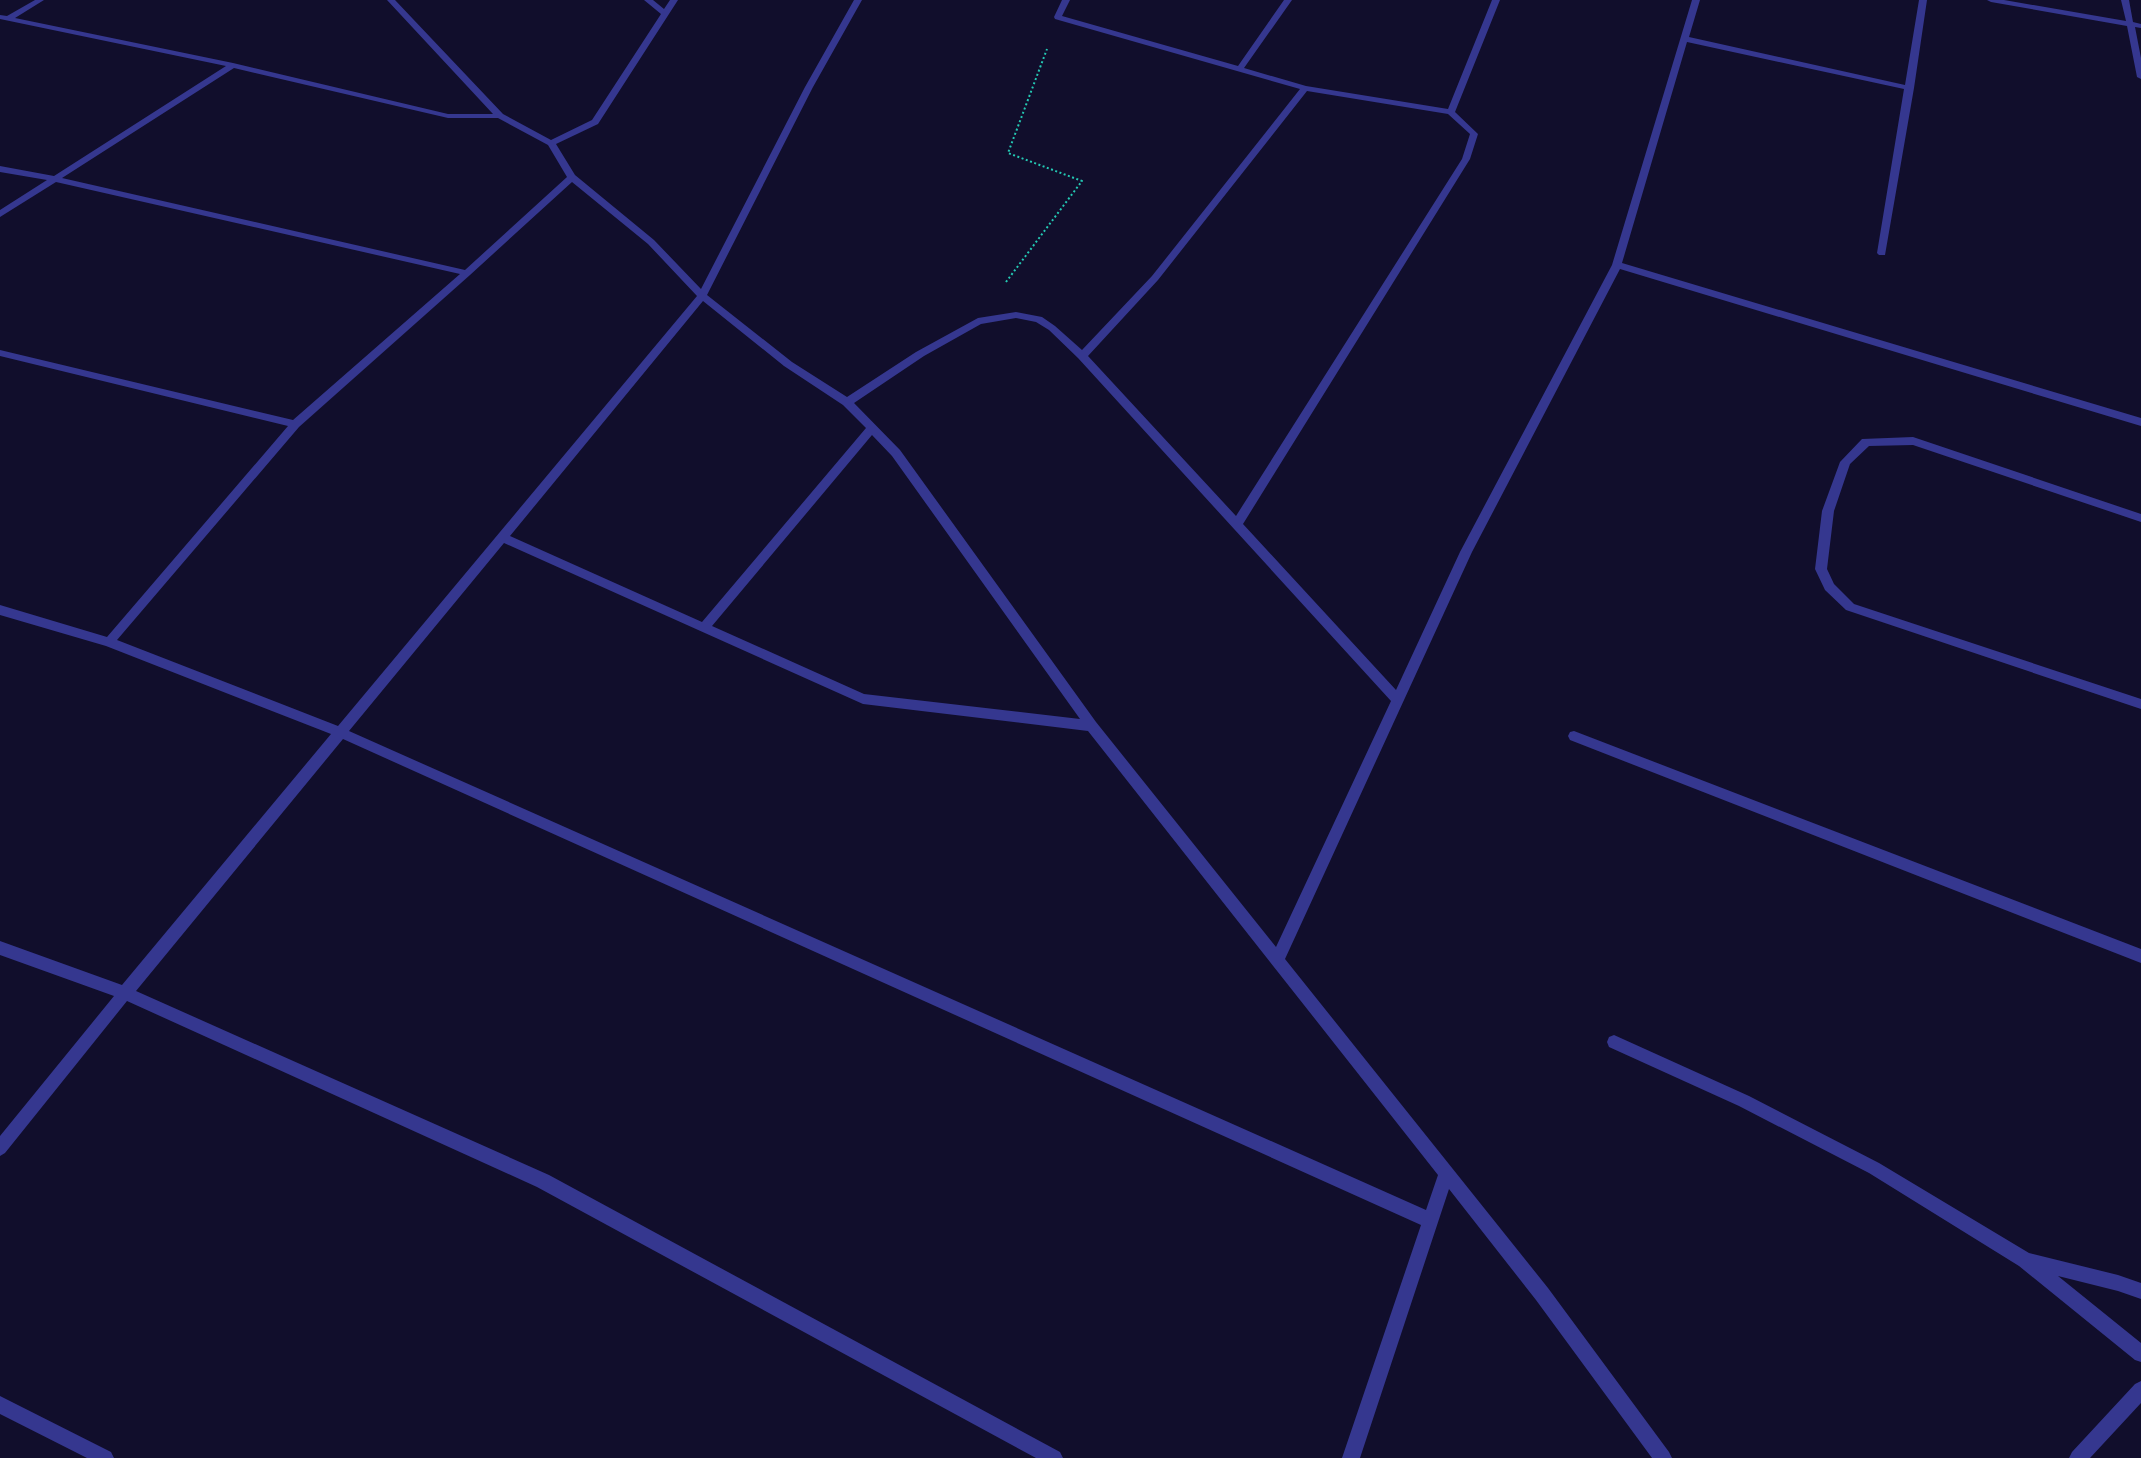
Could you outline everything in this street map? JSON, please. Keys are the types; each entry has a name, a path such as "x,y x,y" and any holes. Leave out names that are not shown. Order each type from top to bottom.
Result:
{"street":[{"path":"4,18 40,0"},
{"path":"391,0 500,116 552,143 572,177 651,242 702,296 788,364 847,402 896,453 1092,726 1542,1294 1664,1458"},
{"path":"648,0 666,13"},
{"path":"552,143 595,122 674,0"},
{"path":"0,1148 339,732 702,296 809,87 858,0"},
{"path":"1066,0 1058,18 1305,88 1451,112 1474,134 1466,159 1237,524"},
{"path":"1239,70 1288,0"},
{"path":"1451,112 1496,0"},
{"path":"1278,960 1466,552 1617,265 1686,39 1696,0"},
{"path":"1882,253 1923,0"},
{"path":"1991,0 2141,26"},
{"path":"2126,0 2141,77"},
{"path":"4,18 233,65 448,116 500,116"},
{"path":"1686,39 1910,88"},
{"path":"0,214 233,65"},
{"path":"1082,356 1155,278 1305,88"},
{"path":"0,169 55,179 468,273"},
{"path":"109,642 295,424 468,273 572,177"},
{"path":"1617,265 2141,422"},
{"path":"847,402 920,354 978,321 1016,315 1038,319 1052,328 1082,356 1398,700"},
{"path":"0,353 295,424"},
{"path":"705,627 873,427"},
{"path":"2141,518 1914,441 1866,442 1845,462 1828,511 1821,569 1829,588 1850,607 2141,704"},
{"path":"501,537 863,699 1092,726"},
{"path":"0,610 109,642 339,732 1431,1221"},
{"path":"1574,736 2141,956"},
{"path":"0,948 125,993 543,1181 1054,1458"},
{"path":"1614,1042 1744,1101 1874,1168 2025,1260 2141,1354"},
{"path":"1351,1458 1446,1173"},
{"path":"2025,1260 2118,1283 2141,1291"},
{"path":"2078,1458 2141,1390"},
{"path":"0,1405 105,1458"}],"path":[{"path":"978,321 1082,181 1008,153 1058,18"}]}
